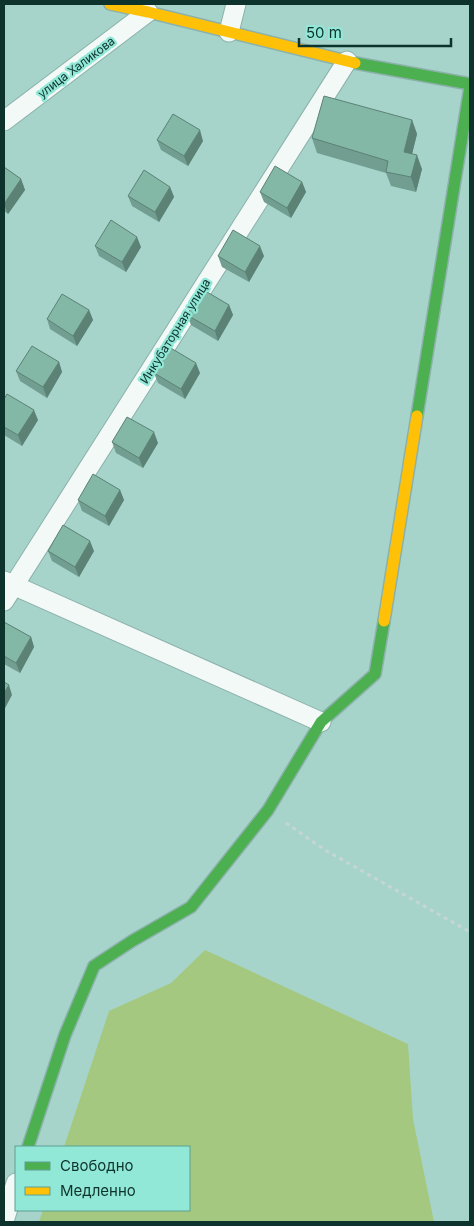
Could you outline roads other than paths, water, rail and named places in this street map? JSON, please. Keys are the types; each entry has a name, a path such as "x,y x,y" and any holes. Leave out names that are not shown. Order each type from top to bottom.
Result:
{"street":[{"path":"28,1146 65,1035 94,966 132,941 191,907 268,810 321,722 375,674 470,86 347,61 110,4"},
{"path":"229,32 236,4"},
{"name":"улица Халикова","path":"4,122 148,12"},
{"name":"Инкубаторная улица","path":"7,589 347,61"},
{"path":"7,589 321,722"},
{"path":"4,1220 15,1186"}]}
